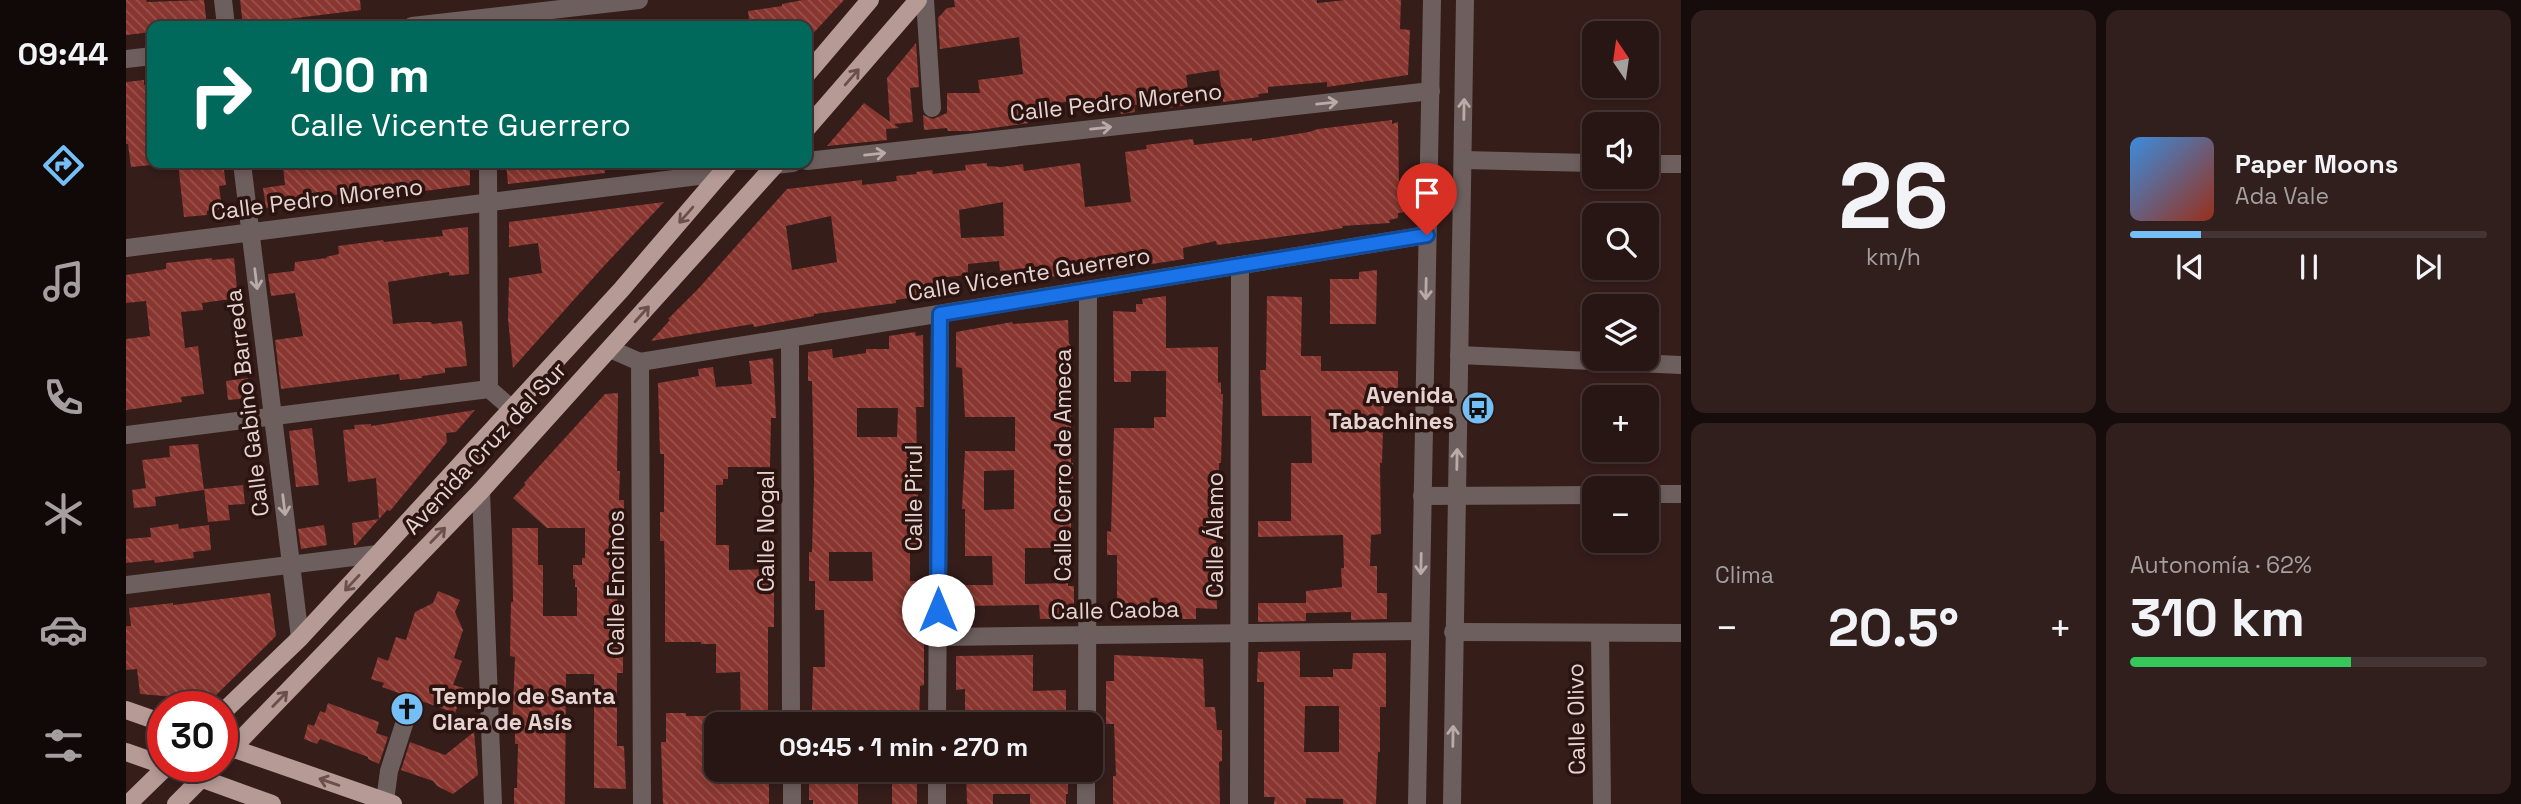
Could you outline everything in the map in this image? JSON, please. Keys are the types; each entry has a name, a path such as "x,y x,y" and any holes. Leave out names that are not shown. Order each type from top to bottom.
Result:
{"main road":[{"path":"812,68 870,0"},
{"path":"812,122 918,0"},
{"name":"Avenida Cruz del Sur","path":"238,698 300,638 378,554 621,290 726,168"},
{"name":"Avenida Cruz del Sur","path":"238,739 481,491 777,168"},
{"path":"126,710 147,717"},
{"path":"126,752 147,759"},
{"path":"238,755 389,803"},
{"path":"128,804 150,782"},
{"path":"176,804 199,782"},
{"path":"227,782 272,804"}],"street":[{"path":"223,0 225,21"},
{"path":"447,21 639,0"},
{"path":"925,0 932,108"},
{"path":"1417,804 1432,0"},
{"path":"1452,804 1456,497 1468,1"},
{"path":"126,59 147,57"},
{"name":"Calle Pedro Moreno","path":"812,160 1431,91"},
{"path":"1464,160 1582,163"},
{"path":"1659,164 1681,164"},
{"name":"Calle Gabino Barreda","path":"243,168 300,638"},
{"path":"488,168 489,389"},
{"name":"Calle Pedro Moreno","path":"126,248 488,202 726,168"},
{"name":"Calle Vicente Guerrero","path":"640,362 1427,235"},
{"name":"Calle Álamo","path":"1239,804 1240,265"},
{"name":"Calle Cerro de Ameca","path":"1087,712 1088,290"},
{"name":"Calle Pirul","path":"937,712 940,314"},
{"name":"Calle Nogal","path":"790,338 792,712"},
{"path":"610,349 640,362"},
{"path":"1459,355 1681,365"},
{"name":"Calle Encinos","path":"640,362 642,804"},
{"path":"126,435 489,389 511,408"},
{"path":"481,491 493,804"},
{"path":"1659,494 1681,494"},
{"path":"1422,496 1582,495"},
{"path":"126,585 378,554"},
{"name":"Calle Caoba","path":"938,637 1419,631"},
{"path":"1454,632 1681,633"},
{"name":"Calle Olivo","path":"1600,633 1602,804"},
{"path":"389,803 389,771 406,718"},
{"path":"792,782 792,804"},
{"path":"937,782 937,804"},
{"path":"1086,782 1086,804"}],"building":[{"path":"126,0 204,0 206,21 147,21 147,33 126,35"},
{"path":"240,0 360,0 361,10 288,21 242,21"},
{"path":"803,0 844,0 812,35 812,21 749,21 748,11"},
{"path":"954,0 1317,0 1317,3 1401,0 1400,29 1410,30 1408,75 1327,87 1327,82 1268,87 1268,93 1258,94 1259,97 1223,102 1219,70 1186,75 1190,105 1167,108 1166,102 1134,105 1135,112 1121,114 1119,106 1097,109 1095,98 1050,104 1051,113 1039,114 1040,118 1029,119 1029,123 972,131 948,131 947,128 924,130 923,115 933,119 947,113 947,93 980,93 978,80 1023,74 1019,37 940,49 938,18 947,8 955,7"},
{"path":"916,43 919,87 910,88 913,122 894,124 899,128 886,129 887,140 827,146 864,103 890,122 887,78"},
{"path":"144,80 144,85 147,85 147,165 131,167 126,144 126,82"},
{"path":"1392,120 1392,124 1398,122 1399,188 1405,187 1406,212 1398,213 1398,218 1389,220 1390,223 1342,226 1343,228 1318,232 1217,245 1216,241 1183,248 1184,259 1139,266 1138,257 1094,264 1096,270 1016,282 1015,270 1000,271 999,261 968,264 968,275 937,278 936,294 754,327 753,324 651,341 787,189 862,180 862,185 897,181 896,176 917,174 916,172 932,170 933,174 966,170 965,165 987,163 987,166 1001,167 1023,164 1024,171 1080,163 1085,207 1131,202 1125,152 1147,149 1146,145 1193,139 1194,145 1252,138 1252,141","holes":["1003,202 1004,236 961,238 959,210","831,216 837,262 792,270 786,226"]},
{"path":"179,168 224,168 226,185 219,186 222,209 207,211 207,215 184,217"},
{"path":"283,168 470,168 470,185 402,194 401,187 309,198 310,202 266,208 263,188 285,185"},
{"path":"506,168 605,168 605,173 508,184"},
{"path":"664,202 513,368 508,319 509,278 542,273 538,243 509,247 509,222"},
{"path":"468,227 469,274 449,276 449,272 388,282 393,324 462,321 467,366 445,368 445,373 422,378 400,380 399,374 281,389 275,340 303,336 295,293 271,296 268,274 294,271 295,262 339,254 338,246 443,236 442,230"},
{"path":"234,258 238,298 202,303 203,310 181,312 185,348 198,346 204,394 181,397 182,402 126,410 126,339 150,336 146,301 126,303 126,275 166,269 166,263"},
{"path":"1377,270 1376,324 1330,324 1330,279 1359,279 1359,272"},
{"path":"1166,296 1166,348 1218,347 1218,383 1221,382 1223,394 1219,532 1216,532 1217,609 1196,608 1196,619 1179,619 1179,610 1164,610 1164,607 1117,607 1117,555 1107,555 1107,531 1111,532 1114,428 1154,428 1154,417 1166,417 1166,371 1131,371 1131,382 1114,382 1113,311 1136,312 1136,304 1143,304 1142,299"},
{"path":"1267,296 1302,297 1301,356 1321,356 1321,371 1398,371 1398,393 1384,393 1380,463 1381,534 1371,535 1370,566 1377,566 1377,593 1387,593 1387,619 1351,620 1351,612 1306,613 1306,621 1258,622 1258,603 1306,603 1306,591 1342,587 1341,568 1344,568 1343,535 1258,537 1258,521 1291,521 1291,463 1312,463 1311,416 1262,416 1260,370 1266,370"},
{"path":"1068,320 1071,345 1073,463 1071,533 1068,533 1068,548 1025,548 1025,584 1068,583 1068,586 1074,586 1074,619 1040,619 1039,605 965,606 965,585 993,585 992,556 965,556 965,509 962,509 965,451 1015,451 1015,417 965,417 962,368 956,367 956,332 1012,322","holes":["1014,470 1014,509 984,510 984,471"]},
{"path":"915,332 916,336 923,335 924,407 916,407 918,501 919,512 924,512 924,539 921,539 921,552 910,552 910,581 918,581 917,639 924,639 924,685 920,686 919,712 815,712 812,710 813,667 825,667 824,610 815,610 815,581 809,581 814,481 812,381 808,381 808,352 832,349 833,358 866,353 866,349 889,349 889,336","holes":["857,408 898,408 897,437 857,437","829,552 872,552 873,581 829,581"]},
{"path":"773,358 776,418 771,418 770,467 728,467 728,479 723,479 723,485 716,485 716,545 729,545 729,570 774,569 774,627 768,627 768,712 741,712 740,672 716,673 716,644 665,642 664,541 660,541 660,512 664,512 664,454 660,454 658,383 699,376 698,369 713,367 716,387 752,384 749,361"},
{"path":"248,378 250,398 228,400 226,381"},
{"path":"618,393 617,471 620,471 619,500 624,500 623,586 617,587 618,644 623,644 623,673 617,673 617,746 624,746 626,789 594,788 594,674 566,674 565,804 514,804 518,744 515,744 515,731 512,731 515,657 510,656 513,602 512,528 538,528 538,565 543,565 543,616 577,616 577,587 573,579 573,565 582,565 582,558 585,558 585,528 547,528 513,498 605,394"},
{"path":"475,410 456,432 446,433 447,442 390,511 387,510 379,519 376,478 348,482 343,430 355,429 354,425 371,426"},
{"path":"312,428 319,485 296,487 289,431"},
{"path":"198,444 204,490 155,497 156,506 134,508 132,490 146,488 142,460 170,457 169,446"},
{"path":"243,485 245,504 228,505 230,520 208,522 204,489"},
{"path":"379,519 356,545 354,545 352,523"},
{"path":"178,524 179,529 209,525 211,550 193,552 194,558 155,563 154,560 126,563 126,539 151,537 150,528"},
{"path":"324,525 327,545 301,549 298,529"},
{"path":"438,591 460,600 455,612 463,630 454,658 462,661 453,685 464,688 455,713 382,687 384,683 371,679 378,657 388,661 396,637 406,640 415,612 433,603"},
{"path":"270,593 276,636 220,691 147,691 147,695 140,694 137,669 126,670 126,626 131,626 129,608"},
{"path":"1300,651 1300,677 1333,677 1333,669 1352,669 1353,653 1386,653 1386,707 1380,707 1376,804 1343,804 1343,799 1306,798 1306,804 1274,804 1275,797 1264,797 1264,682 1257,682 1258,652","holes":["1305,706 1339,706 1339,752 1304,752"]},
{"path":"1033,655 1033,691 1066,690 1066,712 965,712 965,689 956,690 956,656"},
{"path":"1114,655 1203,659 1205,707 1215,707 1217,730 1222,730 1222,761 1219,762 1220,804 1113,804 1113,776 1116,776 1114,724 1106,724 1106,681 1114,681"},
{"path":"328,703 379,722 376,733 388,737 379,764 368,757 320,739 317,744 304,739 308,724 314,726 320,711 325,713"},
{"path":"666,713 704,716 704,782 769,782 769,804 663,804 661,742 666,742"},
{"path":"474,732 478,775 453,794 433,781 401,770 410,742 445,755"},
{"path":"809,782 858,782 858,804 813,804 813,800 809,800"},
{"path":"892,782 917,782 917,804 892,804"},
{"path":"966,782 1068,782 1066,804 1030,804 1030,794 993,794 993,804 967,804"}],"place":[{"name":"Avenida Tabachines","path":"1478,408"},
{"name":"Templo de Santa Clara de Asís","path":"407,709"}],"route":[{"path":"938,610 940,314 1427,235"}]}
